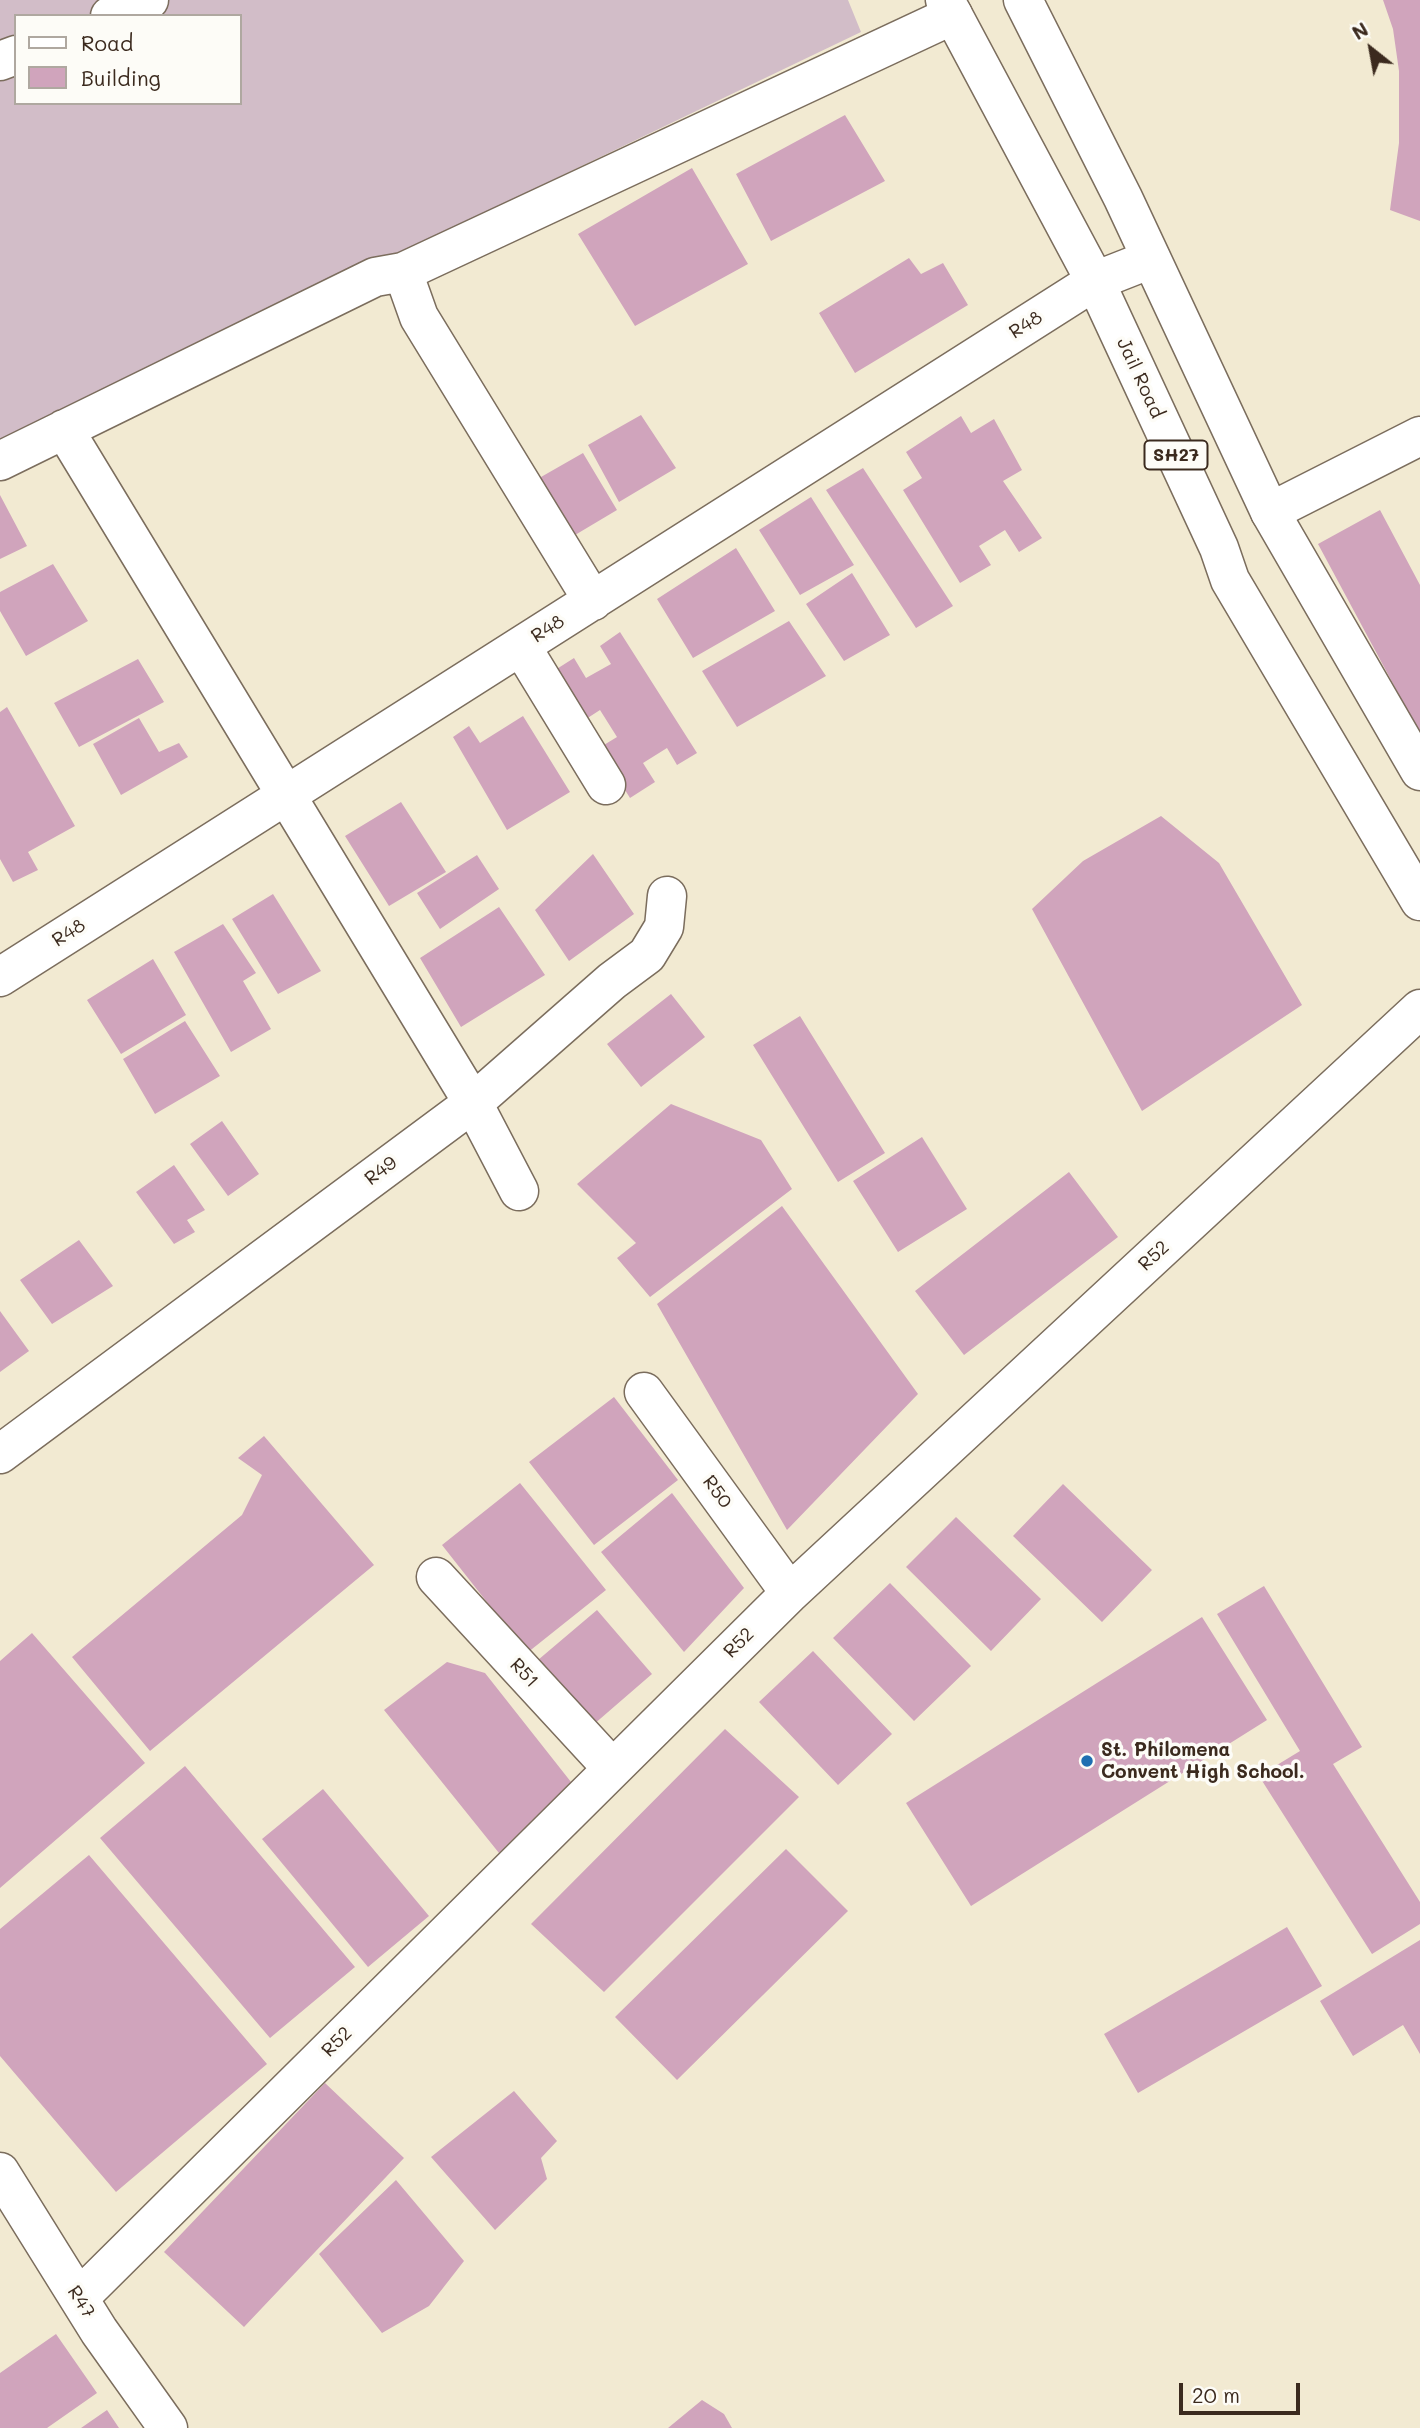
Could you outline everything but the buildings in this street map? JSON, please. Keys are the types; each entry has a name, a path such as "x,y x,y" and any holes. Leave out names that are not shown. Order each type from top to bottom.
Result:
{"street":[{"path":"115,14 149,0"},
{"path":"1023,0 1151,258 1270,512 1348,651 1420,771"},
{"path":"0,461 374,277 403,272 949,8"},
{"name":"Jail Road","path":"949,8 1095,281 1219,548 1230,580 1420,901"},
{"name":"R48","path":"0,977 1095,281 1151,258"},
{"path":"403,272 419,317 593,601"},
{"path":"64,429 473,1103 519,1191"},
{"path":"1270,512 1420,436"},
{"path":"522,646 606,785"},
{"name":"R49","path":"0,1454 473,1103 612,981 647,955 664,927 667,896"},
{"name":"R52","path":"79,2298 790,1592 1420,1009"},
{"name":"R50","path":"644,1392 790,1592"},
{"name":"R51","path":"436,1577 612,1769"},
{"name":"R47","path":"0,2172 79,2298 168,2428"}],"shaded area":[{"path":"0,0 848,0 861,32 0,445"}],"place":[{"name":"St. Philomena Convent High School.","path":"1087,1761"}]}
